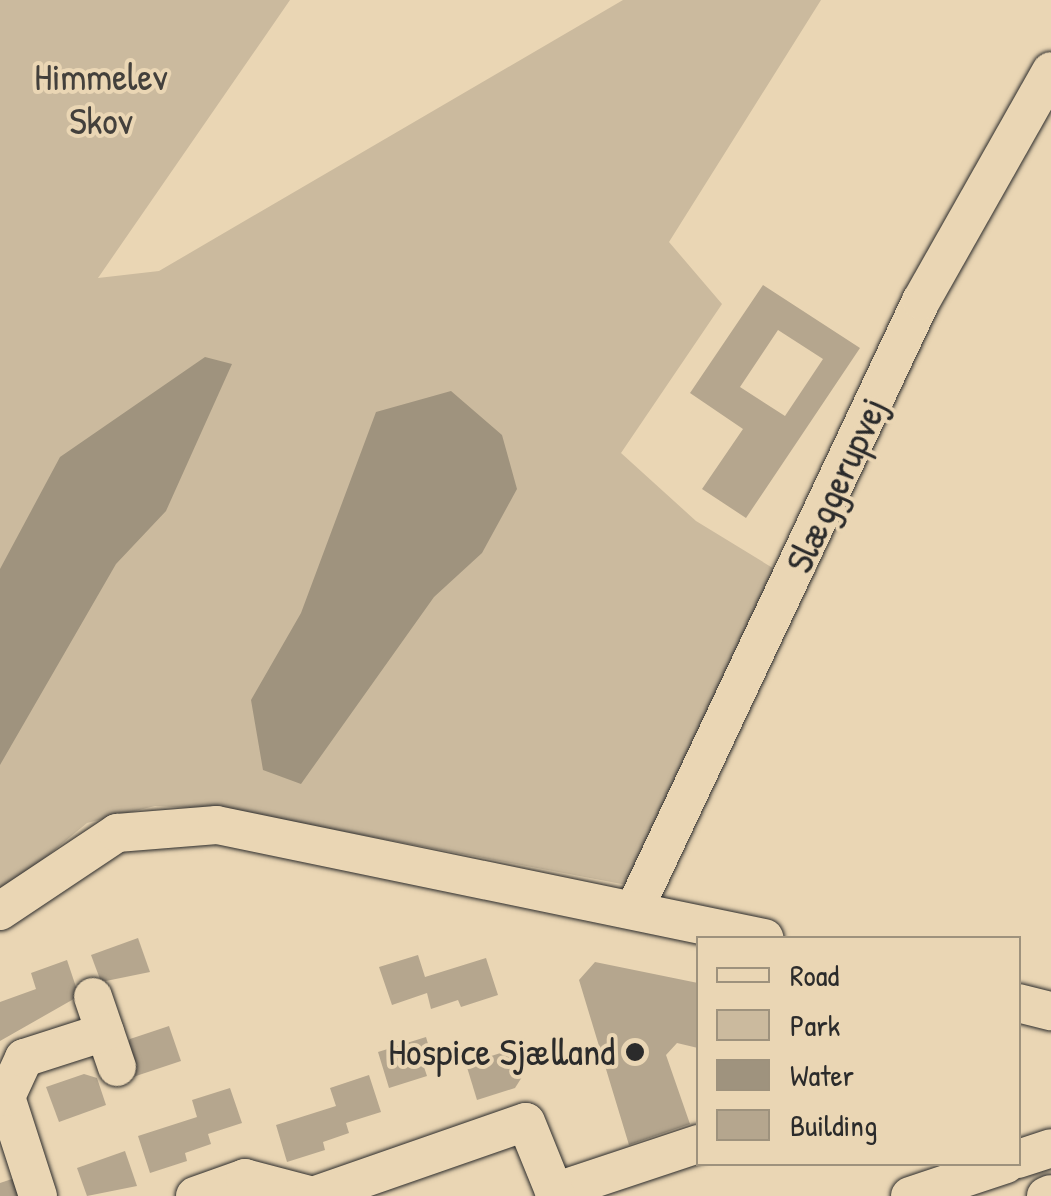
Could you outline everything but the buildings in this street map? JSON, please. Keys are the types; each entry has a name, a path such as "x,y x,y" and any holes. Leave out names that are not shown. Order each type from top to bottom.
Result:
{"street":[{"name":"Slæggerupvej","path":"636,906 921,301 1051,71"},
{"path":"0,911 66,859 117,833 169,824 384,854 636,906 756,936"},
{"path":"1021,1004 1051,1011"},
{"path":"38,1196 6,1097 24,1058 105,1032"},
{"path":"194,1196 245,1178 313,1196 526,1122 556,1194 696,1145"},
{"path":"1021,1158 1051,1148"},
{"path":"910,1196 1000,1166"}],"green space":[{"name":"Himmelev Skov","path":"0,0 290,0 98,278 159,271 623,0 821,0 669,242 722,304 621,453 696,521 781,573 627,885 230,810 155,806 87,823 0,895"}],"water":[{"path":"205,357 232,364 166,511 116,564 0,765 0,569 60,457"},
{"path":"451,391 502,435 517,489 482,553 434,597 301,784 263,770 251,700 301,613 376,412"}],"place":[{"name":"Hospice Sjælland","path":"635,1052"}]}
